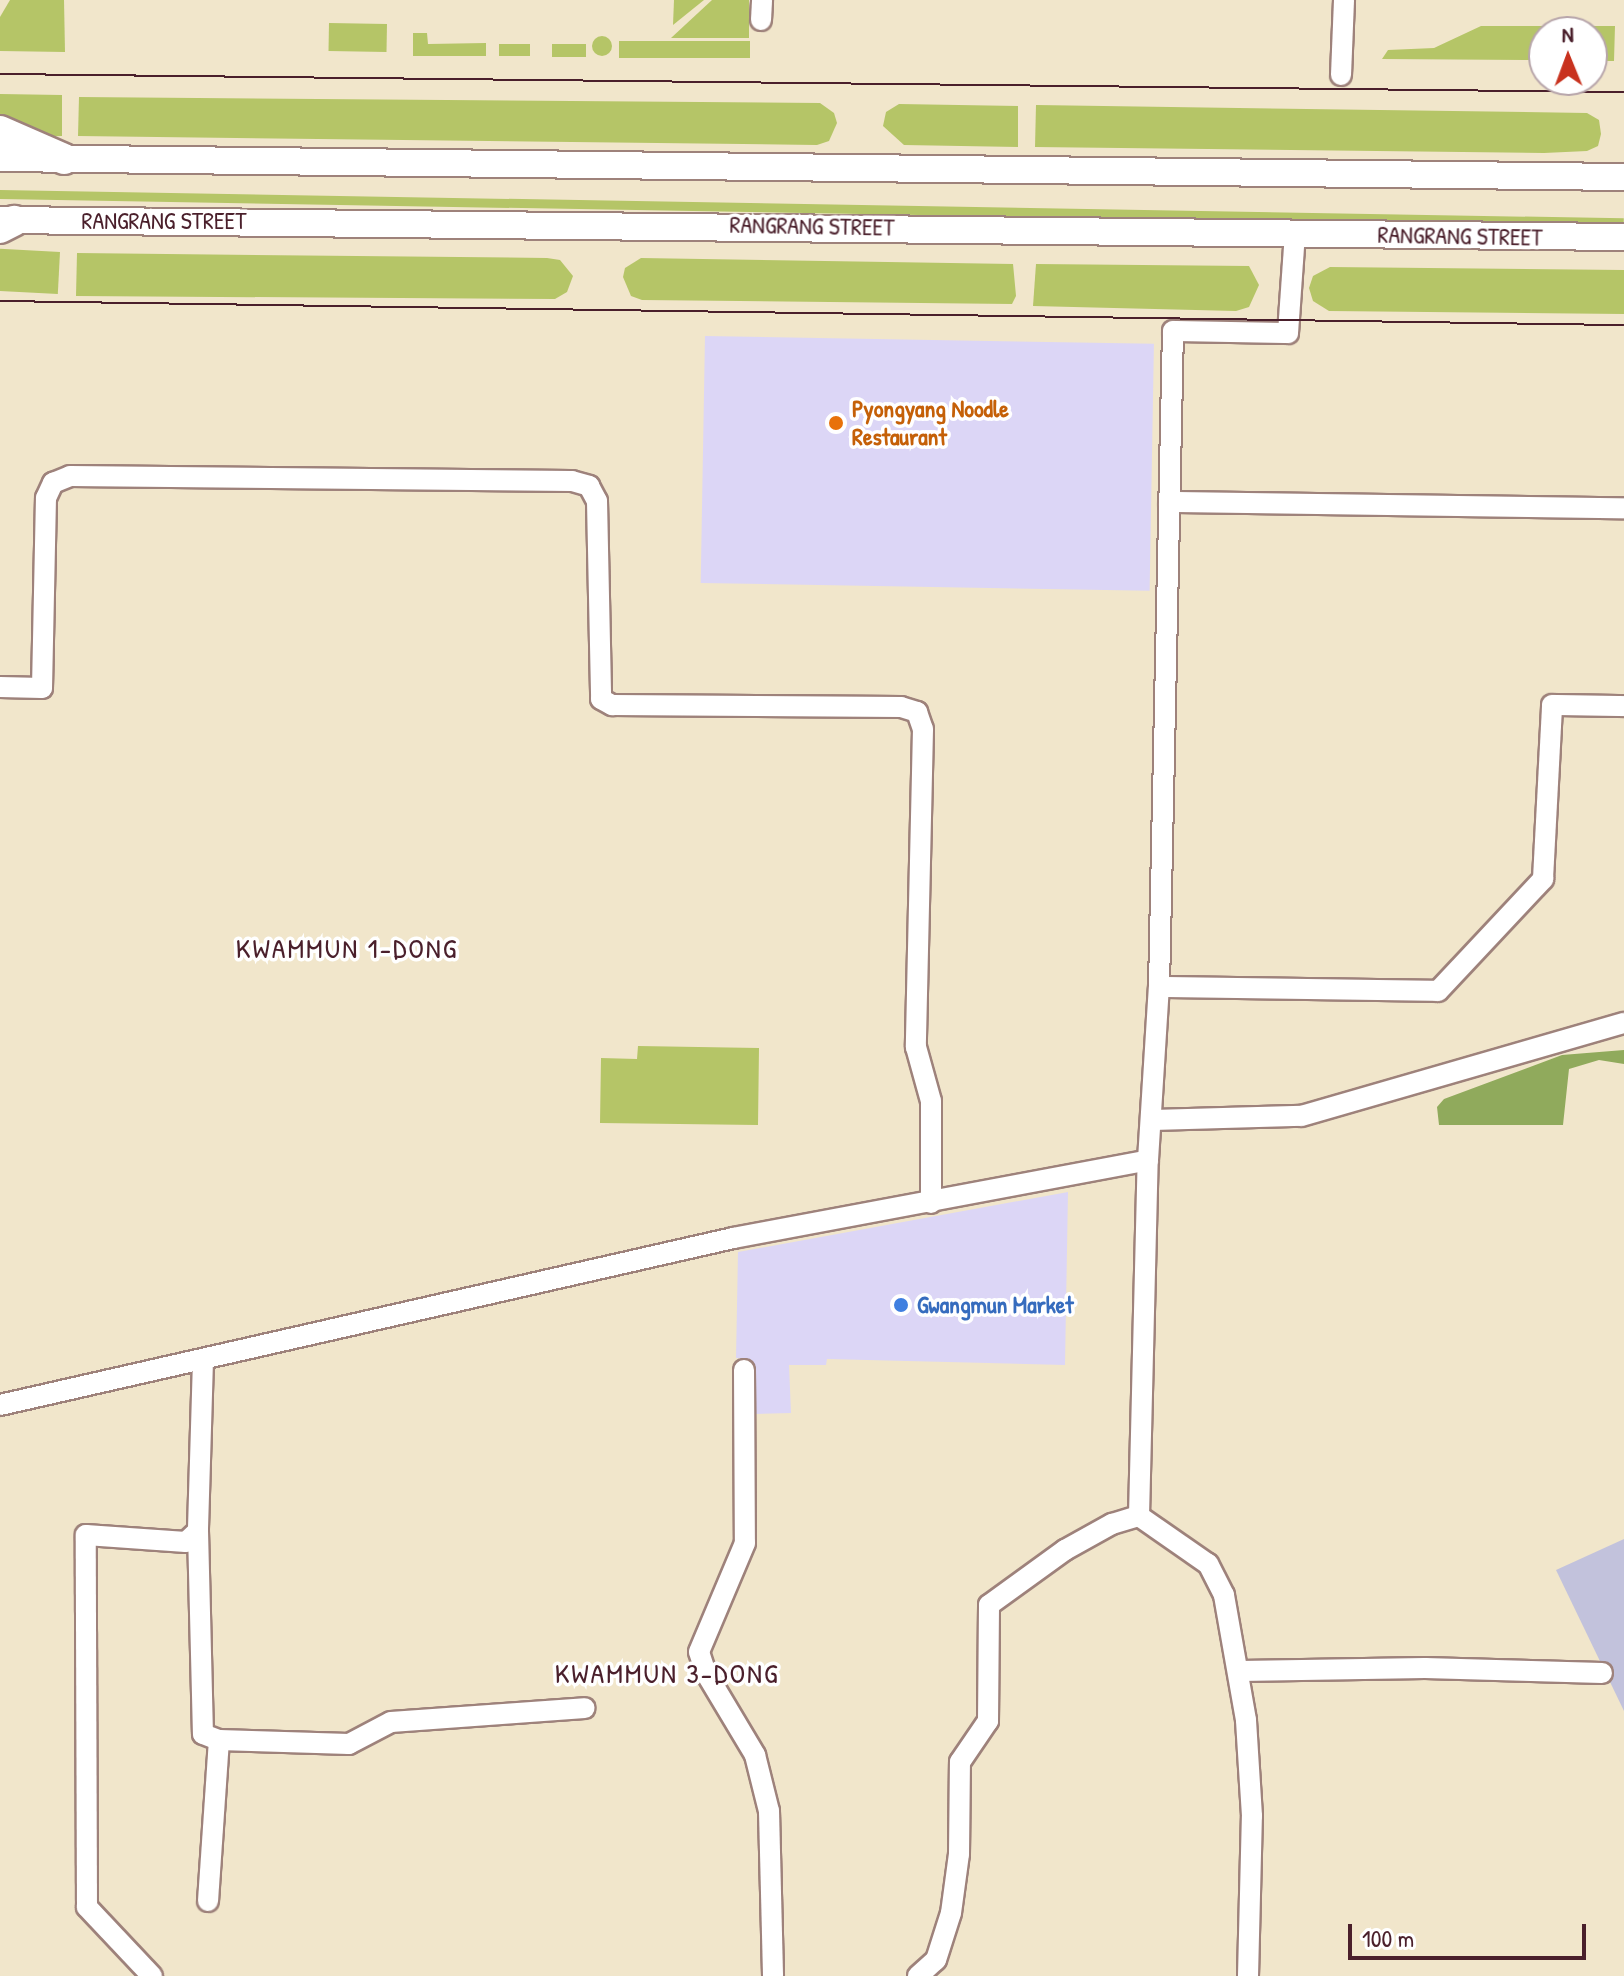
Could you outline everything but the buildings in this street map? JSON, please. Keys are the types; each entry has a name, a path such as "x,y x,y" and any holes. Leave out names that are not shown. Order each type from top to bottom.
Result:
{"highway":[{"path":"0,131 64,159"}],"main road":[{"path":"0,158 1624,177"},
{"name":"RANGRANG STREET","path":"5,223 651,223 1624,237"}],"street":[{"path":"1341,75 1344,0"},
{"path":"1624,165 1624,177"},
{"path":"1139,1516 1148,1160 1154,1120 1159,987 1173,331 1288,333 1295,234"},
{"path":"0,687 42,688 46,498 53,483 70,476 572,481 589,486 597,501 601,699 612,705 901,707 917,712 923,729 916,1047 931,1101 931,1203"},
{"path":"1169,502 1624,508"},
{"path":"1159,987 1438,991 1543,879 1552,705 1624,706"},
{"path":"1154,1120 1301,1116 1624,1023"},
{"path":"0,1405 733,1238 1148,1160"},
{"path":"203,1360 198,1531 203,1734 219,1740 349,1744 391,1722 584,1708"},
{"path":"744,1370 745,1543 699,1652 706,1673 755,1755 769,1811 773,1976"},
{"path":"1139,1516 1208,1564 1224,1595 1240,1671 1252,1816 1248,1976"},
{"path":"918,1976 936,1960 951,1913 959,1854 960,1762 988,1721 989,1605 1065,1550 1112,1524 1139,1516"},
{"path":"152,1976 87,1907 86,1535 186,1542 198,1531"},
{"path":"1240,1671 1425,1668 1602,1673"},
{"path":"208,1901 219,1740"}],"shaded area":[{"path":"705,336 1154,344 1150,591 701,583"},
{"name":"Gwangmun Market","path":"1068,1192 1065,1365 827,1359 826,1365 789,1365 791,1413 754,1414 751,1360 736,1358 738,1252"},
{"path":"1624,1539 1624,1711 1556,1570"}],"green space":[{"path":"10,0 64,0 65,52 0,51 0,17"},
{"path":"674,0 704,0 673,25"},
{"path":"712,0 749,0 749,38 671,38"},
{"path":"329,23 387,24 387,52 329,51"},
{"path":"1481,26 1528,26 1528,60 1382,59 1388,50 1434,48"},
{"path":"1608,26 1615,26 1614,61 1608,61"},
{"path":"413,33 427,33 428,44 486,43 486,56 413,56"},
{"path":"602,36 609,39 612,46 609,53 602,56 595,53 592,46 595,39"},
{"path":"619,41 750,41 750,58 619,58"},
{"path":"499,44 530,44 530,56 499,56"},
{"path":"552,44 586,44 586,57 552,57"},
{"path":"0,94 62,95 62,136 25,137 0,126"},
{"path":"79,97 820,103 834,113 837,123 829,141 817,145 78,136"},
{"path":"899,104 1018,106 1018,147 904,145 883,126 886,112"},
{"path":"1036,105 1587,113 1599,120 1601,134 1598,146 1587,151 1544,153 1035,147"},
{"path":"0,190 1624,218 1624,227 0,199"},
{"path":"0,249 60,252 58,294 0,291"},
{"path":"77,253 547,258 560,260 573,276 567,292 555,299 76,296"},
{"path":"641,258 1013,264 1016,296 1012,304 642,300 631,296 623,277 625,268"},
{"path":"1036,264 1249,266 1259,285 1249,307 1236,311 1033,306"},
{"path":"1330,267 1624,270 1624,314 1329,311 1313,301 1309,288 1313,276"},
{"path":"638,1046 759,1048 758,1125 600,1123 601,1058 637,1059"},
{"path":"1624,1050 1624,1064 1599,1060 1569,1069 1563,1125 1439,1125 1437,1107 1444,1099 1562,1055"}],"tram line":[{"path":"0,74 1624,92"},
{"path":"0,301 1624,325"}],"place":[{"name":"Pyongyang Noodle Restaurant","path":"836,423"},
{"name":"Gwangmun Market","path":"901,1305"}],"district":[{"name":"KWAMMUN 1-DONG","path":"347,948"},
{"name":"KWAMMUN 3-DONG","path":"667,1673"}]}
